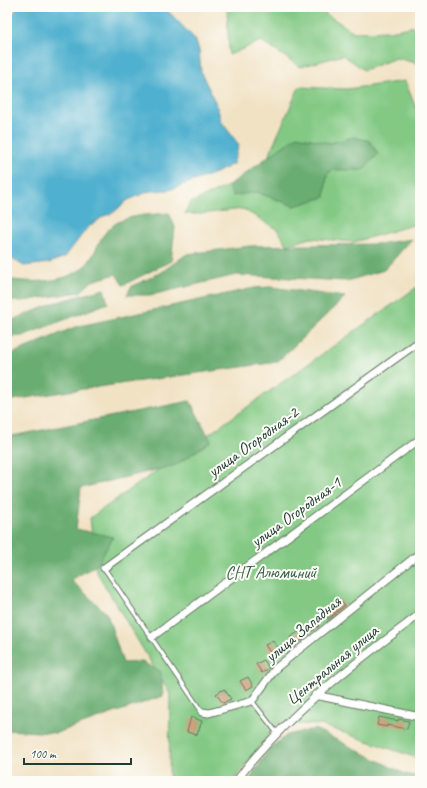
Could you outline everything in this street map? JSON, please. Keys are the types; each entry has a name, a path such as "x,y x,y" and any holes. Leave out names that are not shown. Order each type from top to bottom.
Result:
{"street":[{"name":"улица Огородная-2","path":"104,568 420,341"},
{"name":"улица Огородная-1","path":"152,637 420,439"},
{"name":"улица Западная","path":"252,701 276,668 420,553"},
{"name":"Центральная улица","path":"237,781 242,772 315,695 420,614"},
{"path":"315,695 420,717"},
{"path":"202,712 209,713 252,701"}],"lane":[{"path":"104,568 202,712"},
{"path":"252,701 278,733"}],"green space":[{"path":"227,7 315,7 354,32 390,31 420,25 420,64 396,58 364,70 343,55 300,67 261,41 229,55"},
{"path":"405,81 420,118 420,223 354,242 311,238 287,245 278,230 243,209 199,214 185,214 190,203 228,186 268,157 299,87 347,89"},
{"path":"297,136 330,143 354,137 370,141 378,154 363,170 333,170 327,174 325,197 294,206 256,192 233,196 228,186"},
{"path":"169,213 175,227 171,261 123,285 116,274 92,281 80,292 23,301 7,301 7,279 48,281 69,276 86,265 103,235 117,223 131,217"},
{"path":"412,239 384,270 347,281 236,275 151,295 127,295 131,287 160,273 187,254 250,246 377,244"},
{"name":"СНТ Алюминий","path":"420,285 420,759 321,725 277,723 234,781 169,781 170,694 96,571 90,518"},
{"path":"271,287 345,297 277,362 7,401 7,356 75,327 254,288"},
{"path":"104,289 108,303 22,336 7,337 10,321 54,303"},
{"path":"190,401 211,441 176,465 81,488 76,529 113,537 98,564 71,580 107,614 123,663 142,662 161,672 163,696 56,733 7,730 7,437"},
{"path":"315,729 405,774 420,777 420,781 249,781 269,749 287,735"}],"water":[{"path":"18,7 164,7 195,39 199,50 201,72 217,106 221,121 239,145 233,164 218,172 169,190 150,191 128,200 113,213 104,216 87,228 65,257 49,263 24,266 7,256 7,21"}],"building":[{"path":"340,600 345,605 328,619 325,613"},
{"path":"314,621 319,626 303,638 304,639 294,644 290,637"},
{"path":"273,641 282,653 274,658 265,645"},
{"path":"264,660 269,668 262,673 256,664"},
{"path":"248,677 253,686 246,690 240,681"},
{"path":"224,689 231,699 223,703 216,694"},
{"path":"191,717 202,721 197,735 187,732"},
{"path":"379,717 398,721 398,719 409,721 407,729 387,725 387,727 377,725"}]}
